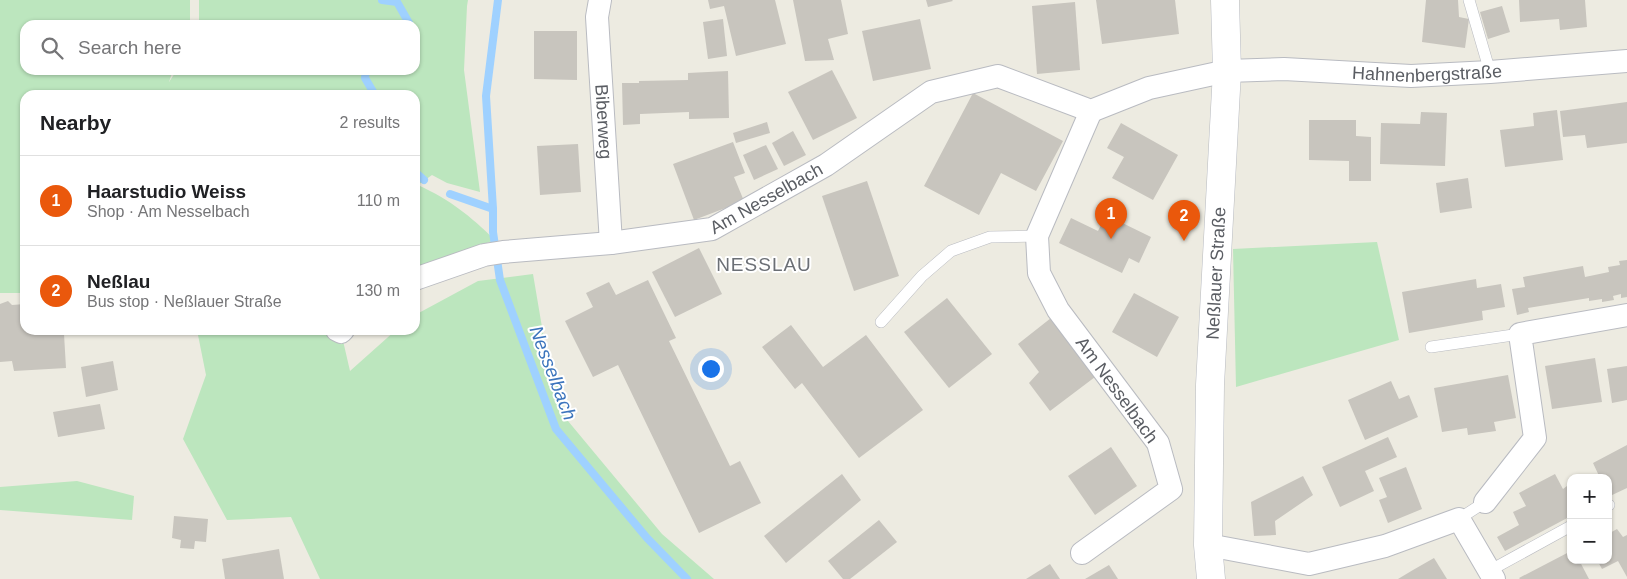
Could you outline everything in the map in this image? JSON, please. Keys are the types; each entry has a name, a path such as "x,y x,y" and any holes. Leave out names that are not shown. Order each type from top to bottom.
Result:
{"main road":[{"name":"Neßlauer Straße","path":"1211,579 1208,545 1210,385 1227,71 1225,0"}],"street":[{"name":"Biberweg","path":"600,0 597,17 612,243"},
{"name":"Hahnenbergstraße","path":"1227,71 1284,69 1411,76 1627,61"},
{"path":"1091,111 1149,88 1227,71"},
{"name":"Am Nesselbach","path":"420,277 494,253 612,243 712,229 826,165 931,92 998,76 1091,111 1037,236 1038,273 1058,310 1158,444 1171,488 1082,553"},
{"path":"1485,502 1535,438 1520,334 1627,315"},
{"path":"1208,545 1313,571 1459,519 1491,575"}],"lane":[{"path":"1469,0 1490,72"},
{"path":"882,322 922,276 951,251 990,237 1037,236"},
{"path":"1431,347 1520,334"},
{"path":"1459,519 1485,502"},
{"path":"1491,575 1567,528"}],"green space":[{"path":"0,0 190,0 190,20 20,20 20,75 171,75 169,82 174,75 420,75 420,20 199,20 199,0 468,0 464,70 480,192 447,183 432,175 420,184 420,90 20,90 20,293 0,293"},
{"path":"420,186 460,209 495,240 420,267"},
{"path":"1377,242 1399,340 1236,387 1233,249"},
{"path":"533,274 543,333 568,421 662,534 714,579 320,579 291,517 227,520 183,439 206,375 198,335 342,335 350,371 390,335 420,335 420,312 478,281"},
{"path":"77,481 134,496 132,520 0,510 0,487"}],"building":[{"path":"708,0 775,0 786,44 736,56 724,6 710,9"},
{"path":"793,0 841,0 848,34 828,39 834,60 805,61"},
{"path":"926,0 952,0 953,1 928,7"},
{"path":"1096,0 1175,0 1179,34 1102,44"},
{"path":"1426,0 1458,0 1459,17 1469,19 1465,48 1422,42"},
{"path":"1519,0 1585,0 1587,27 1560,30 1559,19 1520,22"},
{"path":"1075,2 1080,70 1037,74 1032,6"},
{"path":"1502,6 1510,32 1488,39 1480,12"},
{"path":"723,19 727,56 708,59 703,22"},
{"path":"920,19 931,69 873,81 862,31"},
{"path":"534,31 577,31 577,80 534,79"},
{"path":"832,70 857,118 813,140 788,92"},
{"path":"728,71 729,118 689,119 689,112 640,114 640,124 623,125 622,83 688,80 688,73"},
{"path":"973,93 1063,141 1036,191 1001,173 979,215 924,186"},
{"path":"1627,102 1627,143 1587,148 1585,135 1563,137 1560,111"},
{"path":"1557,110 1563,160 1505,167 1500,130 1534,126 1533,113"},
{"path":"1421,112 1447,113 1445,166 1380,164 1381,123 1420,124"},
{"path":"1309,120 1356,120 1356,136 1371,137 1371,181 1349,181 1349,161 1309,160"},
{"path":"767,122 770,133 736,143 733,133"},
{"path":"1121,123 1178,155 1153,200 1112,178 1124,157 1107,148"},
{"path":"793,131 806,155 784,166 772,143"},
{"path":"733,142 745,173 734,177 744,201 694,220 673,164"},
{"path":"578,144 581,192 540,195 537,146"},
{"path":"766,145 778,169 754,180 743,155"},
{"path":"1468,178 1472,208 1440,213 1436,183"},
{"path":"867,181 899,276 854,291 822,196"},
{"path":"1106,215 1151,237 1139,263 1129,258 1122,273 1059,243 1071,218 1098,231"},
{"path":"699,248 722,294 675,317 652,272"},
{"path":"1627,260 1627,297 1621,298 1621,294 1613,296 1614,300 1602,302 1602,299 1589,301 1589,298 1528,308 1529,312 1517,315 1512,289 1525,287 1523,277 1583,266 1585,277 1609,272 1608,267 1620,265 1619,261"},
{"path":"1476,279 1477,288 1501,284 1505,307 1482,311 1483,320 1409,333 1402,292"},
{"path":"648,280 676,338 669,341 730,466 740,461 761,503 699,533 618,365 593,377 565,321 593,307 586,293 609,282 616,295"},
{"path":"1134,293 1179,317 1157,357 1112,332"},
{"path":"947,298 992,354 949,388 904,332"},
{"path":"8,301 12,305 20,304 20,335 64,335 66,368 14,371 12,361 0,362 0,304"},
{"path":"1051,318 1095,377 1050,411 1029,383 1039,372 1018,344"},
{"path":"791,325 823,367 866,335 923,410 859,458 802,383 795,389 762,347"},
{"path":"1595,358 1602,402 1552,409 1545,366"},
{"path":"113,361 118,390 86,397 81,367"},
{"path":"1627,366 1627,400 1612,403 1607,369"},
{"path":"1508,375 1516,418 1494,422 1496,431 1468,435 1467,428 1442,432 1434,388"},
{"path":"1391,381 1399,399 1409,395 1418,417 1365,440 1348,400"},
{"path":"100,404 105,429 58,437 53,412"},
{"path":"1388,437 1397,457 1365,471 1374,491 1340,507 1322,467"},
{"path":"1627,445 1627,488 1612,495 1612,474 1598,474 1593,463"},
{"path":"1111,447 1137,486 1095,515 1068,476"},
{"path":"1406,467 1422,509 1388,523 1379,500 1387,497 1379,478"},
{"path":"842,474 861,500 786,563 764,536"},
{"path":"1555,474 1563,489 1567,486 1567,518 1505,551 1497,537 1519,525 1513,512 1526,506 1519,493"},
{"path":"1303,476 1313,495 1275,521 1276,535 1254,536 1251,502"},
{"path":"174,516 208,519 206,542 195,541 194,549 180,548 181,540 172,538"},
{"path":"879,520 897,542 850,579 843,579 828,561"},
{"path":"1617,529 1623,537 1627,535 1627,577 1618,561 1612,564 1612,532"},
{"path":"279,549 284,579 225,579 222,559"},
{"path":"1567,553 1567,564 1581,564 1589,579 1520,579"},
{"path":"1434,558 1447,579 1398,579 1413,570"},
{"path":"1050,564 1060,579 1026,579"},
{"path":"1599,564 1612,564 1602,569"},
{"path":"1109,565 1118,579 1085,579"}],"waterway":[{"name":"Nesselbach","path":"382,0 397,2 407,20"},
{"path":"493,209 486,96 498,0"},
{"name":"Nesselbach","path":"365,75 365,78 372,90"},
{"name":"Nesselbach","path":"420,176 424,180"},
{"name":"Nesselbach","path":"450,194 493,209 493,232 500,280 556,429 647,538 687,579"}],"place":[{"name":"Haarstudio Weiss","path":"1111,239"},
{"name":"Neßlau","path":"1184,241"}],"district":[{"name":"NESSLAU","path":"764,264"}]}
